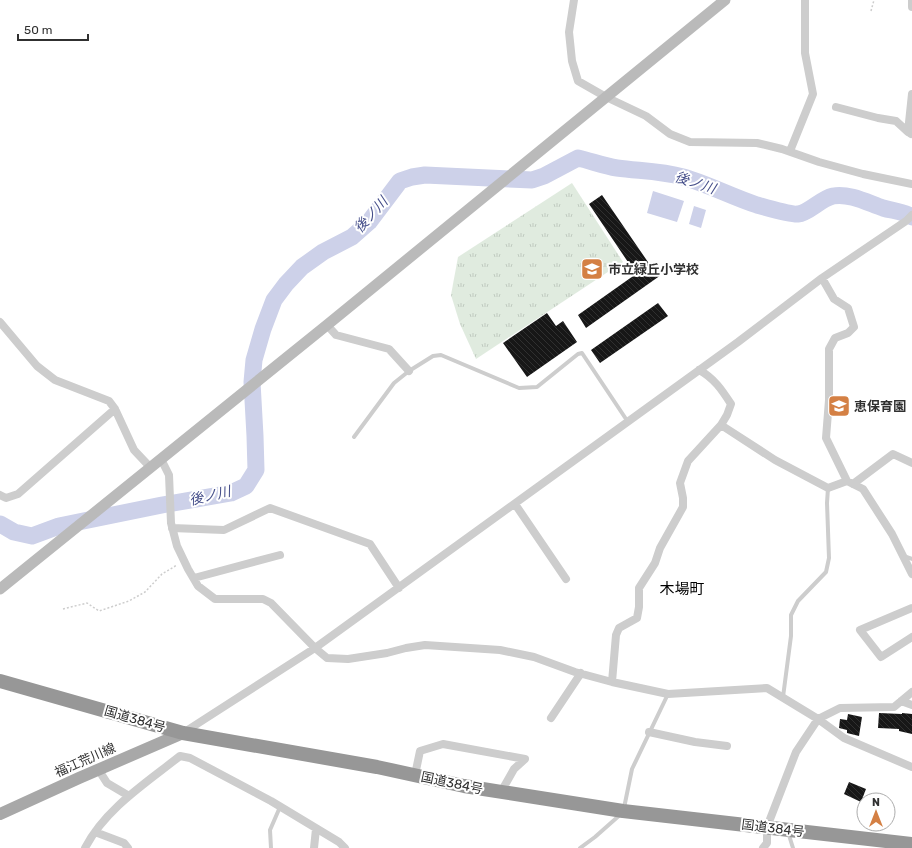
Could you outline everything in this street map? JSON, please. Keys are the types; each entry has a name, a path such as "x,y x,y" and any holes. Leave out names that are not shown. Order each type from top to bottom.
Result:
{"highway":[{"name":"国道384号","path":"0,681 183,733 377,766 464,786 624,811 767,827 878,842 912,844"}],"main road":[{"name":"福江荒川線","path":"0,814 98,769 183,733"}],"street":[{"path":"574,0 569,32 572,62 578,81 606,97 646,116 670,134 690,142 757,143 790,151 819,162 863,174 912,184"},
{"path":"0,589 518,170 725,0"},
{"path":"790,151 813,94 805,53 805,0"},
{"path":"912,0 912,7"},
{"path":"910,134 912,94"},
{"path":"836,107 896,121 910,134"},
{"path":"183,733 315,648 738,342 822,278 906,221 912,215"},
{"path":"822,278 834,299 848,308 854,327 848,333 835,338 829,349 829,400 826,438 850,482 863,489 892,534 912,574"},
{"path":"0,322 37,366 56,380 109,401 115,409 134,450 150,467"},
{"path":"327,325 336,335 389,348 409,371"},
{"path":"612,682 616,635 619,628 637,618 639,607 639,588 655,563 660,548 683,507 680,483 688,460 721,425 728,414 731,404 721,388 707,374 699,370"},
{"path":"0,495 6,498 18,494 115,409"},
{"path":"721,425 775,460 828,488 850,482 893,454 912,463"},
{"path":"161,459 169,475 172,528 177,546 198,586 215,599 264,599 271,603 315,648 327,658 348,659 425,645 500,650 534,657 580,674 668,694 767,688 818,719 844,738 912,767"},
{"path":"515,504 566,579"},
{"path":"172,528 224,530 270,508 370,544 399,588"},
{"path":"194,578 280,555"},
{"path":"912,608 860,630 881,657 912,637"},
{"path":"551,718 580,674"},
{"path":"763,848 767,843 767,827 796,752 818,719 840,708 894,707 912,692"},
{"path":"901,701 912,705"},
{"path":"649,732 695,742 728,746"},
{"path":"415,775 420,751 443,744 525,759 514,769 502,792"},
{"path":"85,848 90,838 115,808 180,756 190,758 280,807 339,842 345,848"},
{"path":"98,769 107,783 129,796"},
{"path":"314,848 316,829"},
{"path":"95,832 124,843 128,848"}],"lane":[{"path":"354,437 394,383 409,371 433,356 441,355 519,388 537,387 582,352 628,422"},
{"path":"782,697 791,636 791,616 798,601 826,572 829,558 827,503 828,488"},
{"path":"904,556 912,559"},
{"path":"580,848 595,837 624,811 632,769 668,694"},
{"path":"271,848 270,830 280,807"},
{"path":"787,830 793,848"}],"path":[{"path":"871,11 874,0"},
{"path":"64,609 87,603 99,610 129,601 145,592 162,574 184,560"}],"green space":[{"path":"572,183 623,262 476,359 460,324 451,295 458,257"}],"water":[{"path":"653,191 684,201 677,222 647,213"},
{"path":"694,206 706,210 701,228 689,224"}],"building":[{"path":"602,195 650,265 652,263 661,275 586,328 578,315 636,274 589,204"},
{"path":"658,303 668,316 600,363 591,350"},
{"path":"547,313 556,326 563,321 577,342 527,377 503,343"},
{"path":"879,713 912,714 912,734 899,731 899,729 878,728"},
{"path":"848,714 862,717 859,736 847,733 847,730 839,728 840,719 847,720"},
{"path":"849,782 866,789 865,792 856,792 856,800 844,794"}],"waterway":[{"name":"後ノ川","path":"0,524 14,532 32,536 59,526 162,505 231,493 246,486 256,470 252,382 254,360 263,329 274,300 286,284 302,267 323,252 352,237 369,222 400,181 425,175 532,180 544,176 578,158 612,167 658,172 683,177 757,205 778,211 798,214 802,213 828,198 839,195 859,199 883,208 905,213 912,217"}],"place":[{"name":"市立緑丘小学校","path":"592,269"},
{"name":"恵保育園","path":"839,406"}],"district":[{"name":"木場町","path":"682,589"}]}
